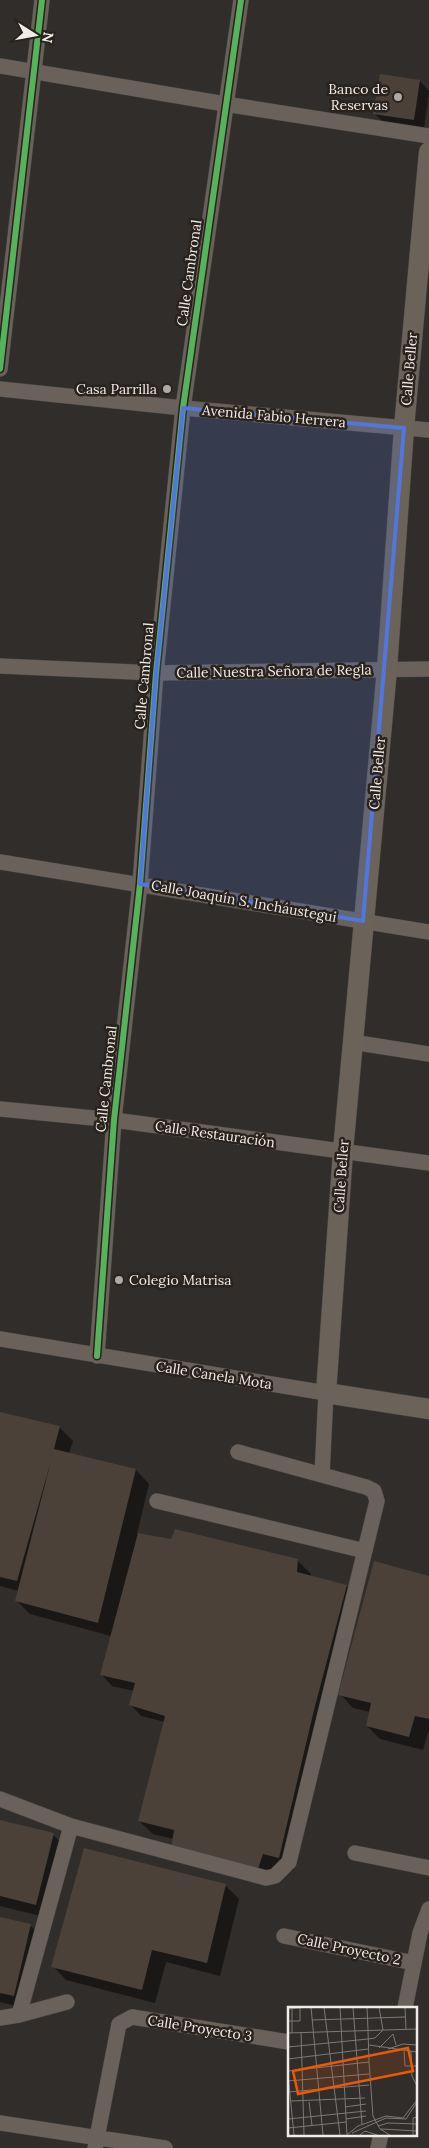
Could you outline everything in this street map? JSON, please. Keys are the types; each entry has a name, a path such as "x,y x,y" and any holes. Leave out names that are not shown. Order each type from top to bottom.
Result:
{"main road":[{"name":"Calle Beller","path":"326,1393 343,1150 387,669 404,428 429,152"},
{"name":"Calle Canela Mota","path":"326,1393 429,1409"}],"street":[{"path":"0,369 42,0"},
{"name":"Calle Cambronal","path":"97,1356 114,1120 140,884 156,673 182,408 241,0"},
{"path":"0,66 429,136"},
{"name":"Avenida Fabio Herrera","path":"0,389 182,408 429,430"},
{"name":"Calle Nuestra Señora de Regla","path":"0,666 156,673 429,669"},
{"name":"Calle Joaquín S. Incháustegui","path":"0,862 429,932"},
{"path":"352,1042 429,1054"},
{"name":"Calle Restauración","path":"0,1109 114,1120 429,1163"},
{"name":"Calle Canela Mota","path":"0,1340 326,1393"},
{"path":"322,1475 326,1393"},
{"path":"0,1799 71,1826 266,1878 275,1876 290,1862 377,1501 374,1490 238,1452"},
{"path":"157,1501 365,1551"},
{"path":"19,2015 71,1826"},
{"path":"355,1853 429,1868"},
{"path":"405,2007 420,1933 429,1909"},
{"name":"Calle Proyecto 2","path":"284,1936 414,1963"},
{"path":"0,2018 68,2002"},
{"name":"Calle Proyecto 3","path":"96,2142 119,2024 132,2017 288,2042"},
{"path":"0,2123 96,2142 165,2148"}],"highlighted area":[{"path":"183,408 404,428 363,921 140,884 156,673"}],"building":[{"path":"380,74 420,80 414,120 373,114"},
{"path":"0,1412 60,1426 54,1449 136,1469 98,1623 15,1601 51,1461 17,1581 0,1577"},
{"path":"175,1529 298,1559 297,1572 347,1585 314,1710 279,1858 263,1854 258,1869 171,1849 174,1830 138,1821 165,1716 129,1705 135,1683 100,1675 138,1533 171,1539"},
{"path":"374,1561 429,1576 429,1719 415,1716 409,1737 366,1726 371,1703 338,1695"},
{"path":"0,1820 54,1833 36,1905 0,1896"},
{"path":"84,1848 226,1884 207,1963 152,1950 142,1990 51,1967"},
{"path":"0,1917 31,1924 14,1996 0,1993"}],"cycle path":[{"path":"0,369 42,0"},
{"path":"97,1356 114,1120 140,884 156,673 183,408 241,0"}],"place":[{"name":"Banco de Reservas","path":"398,97"},
{"name":"Casa Parrilla","path":"167,389"},
{"name":"Colegio Matrisa","path":"119,1280"}]}
